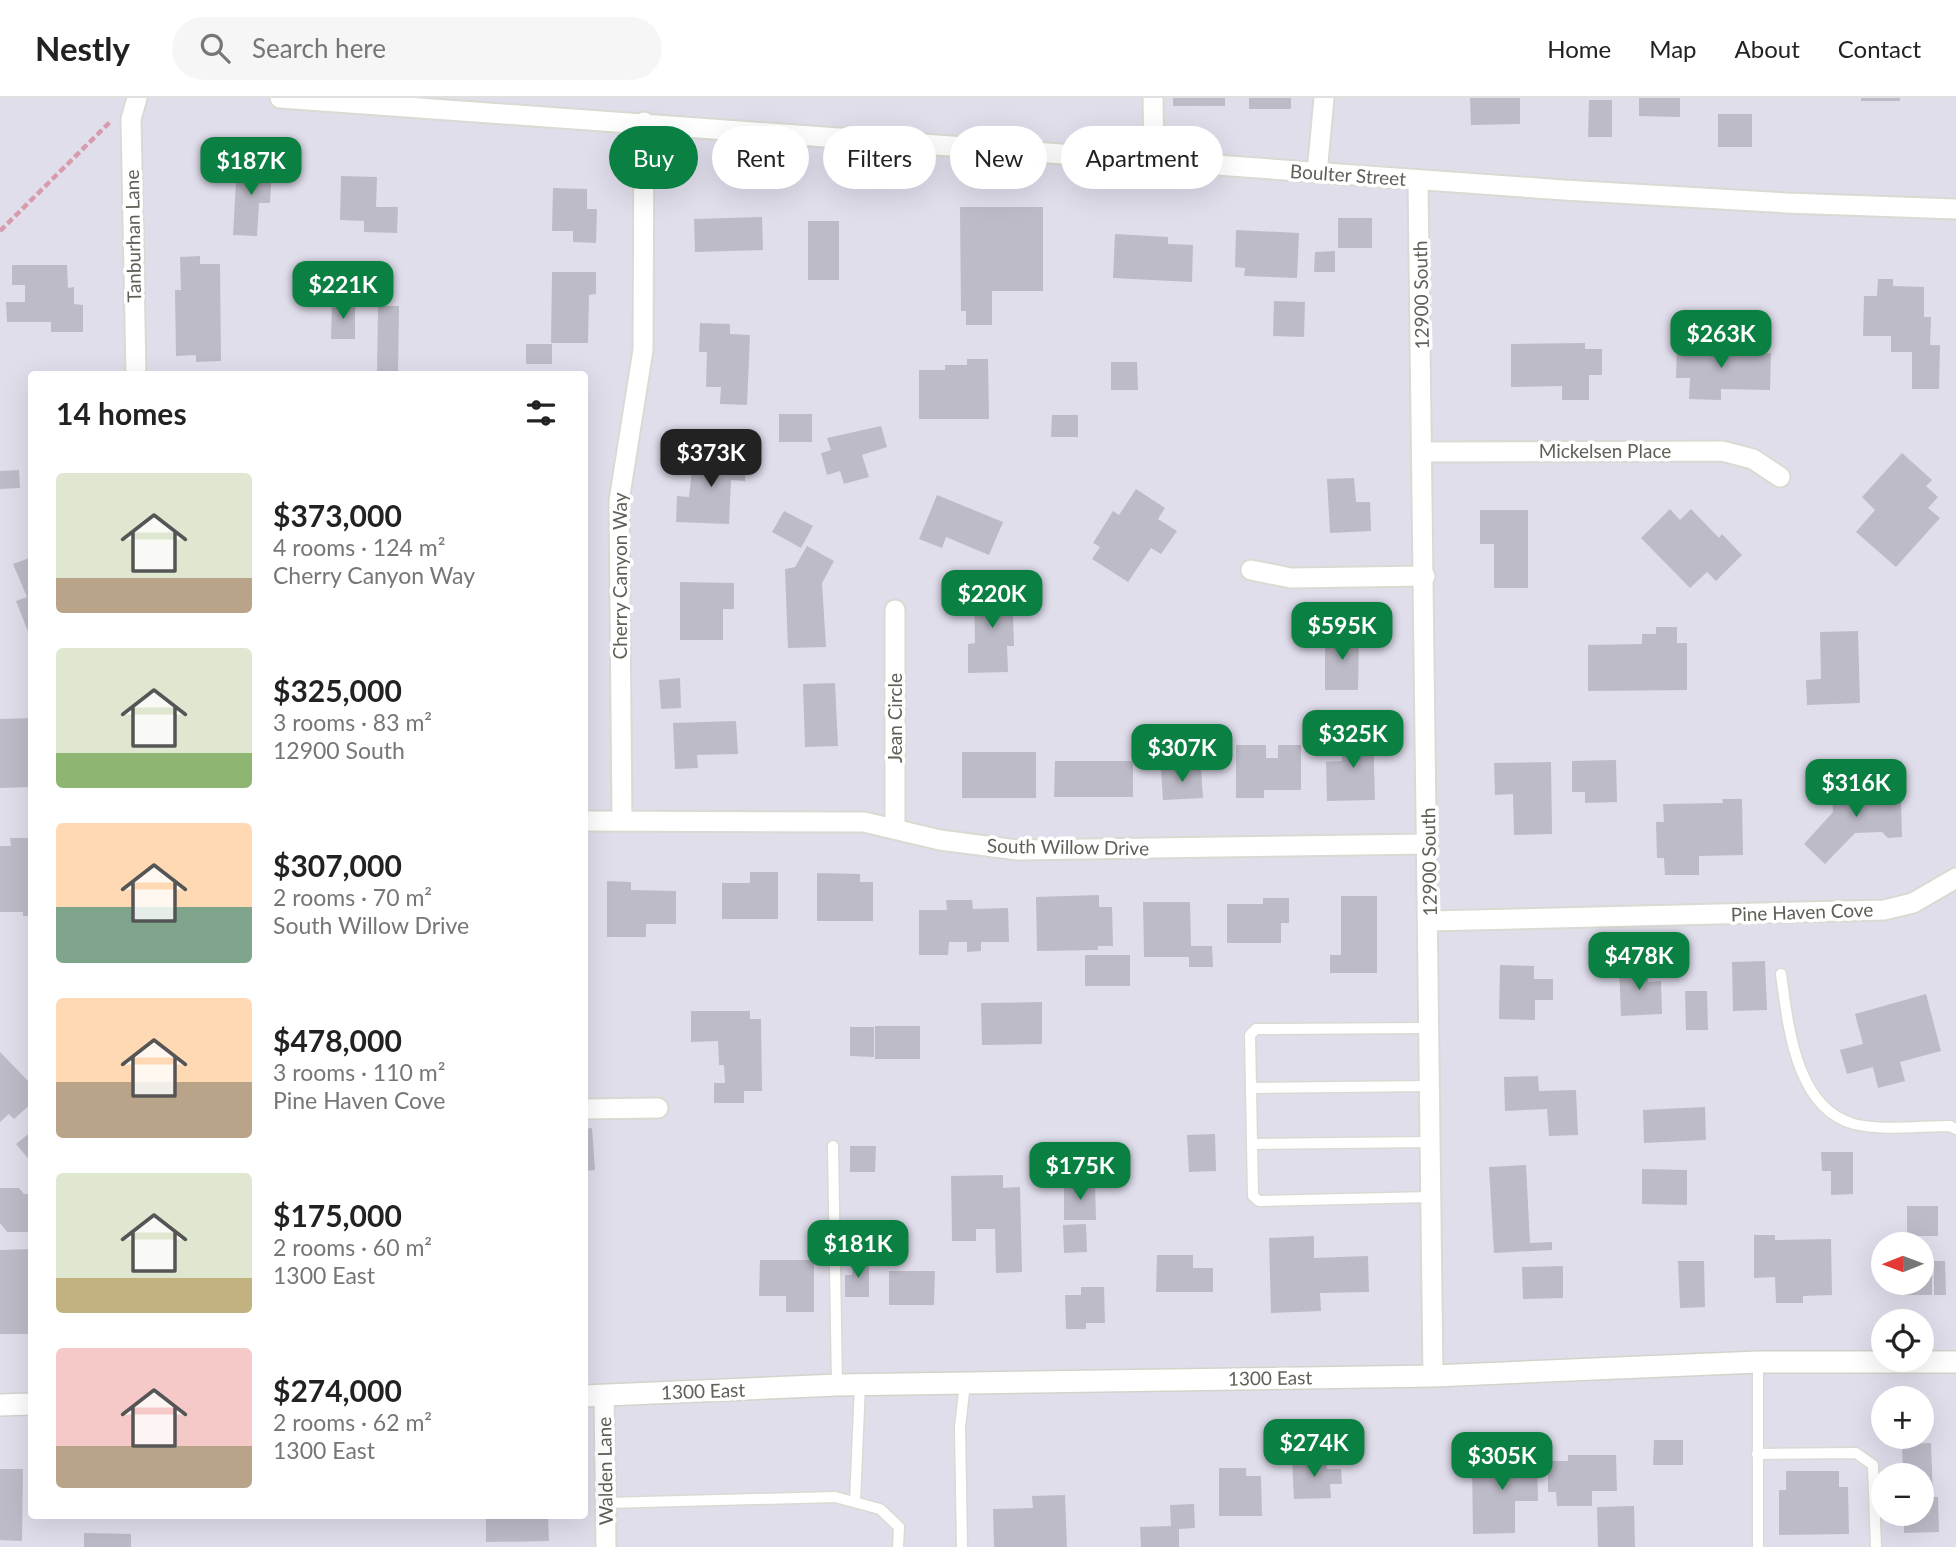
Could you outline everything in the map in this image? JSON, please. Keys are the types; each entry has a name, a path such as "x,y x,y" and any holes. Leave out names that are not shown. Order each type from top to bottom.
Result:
{"main road":[{"name":"1300 East","path":"594,1395 836,1385 1433,1376 1758,1362 1956,1362"},
{"path":"0,1405 28,1404"}],"street":[{"name":"Tanburhan Lane","path":"136,371 131,119 138,98"},
{"name":"Boulter Street","path":"280,98 1061,153"},
{"path":"1153,98 1153,126"},
{"path":"1317,173 1324,98"},
{"name":"Cherry Canyon Way","path":"622,821 619,501 643,350 644,122"},
{"name":"Boulter Street","path":"1223,166 1773,202 1956,209"},
{"name":"12900 South","path":"1418,180 1424,452 1429,921 1427,1028 1433,1376"},
{"name":"Mickelsen Place","path":"1424,452 1722,451 1753,459 1780,477"},
{"path":"1251,570 1291,578 1425,576"},
{"name":"Jean Circle","path":"895,610 895,827"},
{"name":"South Willow Drive","path":"588,821 864,821 940,840 1018,850 1428,844"},
{"name":"Pine Haven Cove","path":"1429,921 1884,910 1913,903 1956,878"},
{"path":"588,1109 658,1108"},
{"name":"Walden Lane","path":"594,1395 606,1503 606,1547"}],"lane":[{"path":"1781,974 1788,1028 1800,1066 1824,1109 1839,1119 1856,1124 1950,1126 1956,1129"},
{"path":"1427,1028 1256,1029 1250,1035 1253,1196 1259,1201 1431,1197"},
{"path":"1251,1088 1428,1086"},
{"path":"1252,1144 1430,1142"},
{"path":"833,1146 836,1385"},
{"path":"1758,1362 1758,1547"},
{"path":"962,1547 960,1427 965,1383"},
{"path":"855,1503 860,1385"},
{"path":"1757,1454 1856,1453 1873,1465 1876,1547"},
{"path":"606,1503 835,1497 880,1509 898,1527 898,1547"}],"path":[{"path":"0,230 114,118"}],"building":[{"path":"1173,98 1225,98 1225,106 1173,106"},
{"path":"1249,98 1291,98 1291,109 1249,109"},
{"path":"1470,98 1520,98 1520,124 1471,125"},
{"path":"1639,98 1680,98 1680,117 1639,116"},
{"path":"1861,98 1900,98 1900,101 1861,101"},
{"path":"1589,100 1612,100 1612,137 1588,137"},
{"path":"1718,114 1752,114 1752,147 1718,147"},
{"path":"237,164 272,166 270,203 259,203 257,236 233,235"},
{"path":"341,176 377,177 376,207 398,207 397,233 364,232 364,221 340,220"},
{"path":"553,188 587,189 587,209 597,209 596,243 573,242 573,231 552,231"},
{"path":"960,207 1043,207 1043,291 992,291 992,325 966,325 966,311 961,311"},
{"path":"762,217 763,250 695,252 694,219"},
{"path":"1338,218 1372,218 1372,248 1338,248"},
{"path":"808,221 839,221 839,280 808,280"},
{"path":"1236,230 1299,233 1297,278 1244,276 1245,268 1235,267"},
{"path":"1115,234 1168,237 1168,244 1193,245 1192,282 1113,278"},
{"path":"1335,251 1335,272 1314,272 1315,252"},
{"path":"200,256 200,264 220,264 221,361 196,362 196,355 176,356 175,290 181,290 180,257"},
{"path":"12,265 67,265 68,288 74,287 74,304 83,305 83,332 51,332 51,322 7,322 6,302 25,302 25,285 12,285"},
{"path":"552,272 596,272 596,294 589,295 588,343 551,343"},
{"path":"1878,279 1893,279 1893,286 1924,287 1924,317 1931,317 1930,345 1940,345 1939,389 1912,389 1912,352 1891,352 1891,336 1863,336 1864,296 1877,296"},
{"path":"1274,301 1305,302 1304,337 1273,336"},
{"path":"332,303 355,304 355,339 331,339"},
{"path":"378,306 399,306 398,371 377,371"},
{"path":"700,323 730,324 730,334 750,335 747,405 720,404 721,387 706,387 707,352 699,352"},
{"path":"1585,343 1585,349 1602,349 1602,375 1589,375 1589,400 1562,400 1562,386 1511,387 1511,344"},
{"path":"526,344 552,344 552,364 526,364"},
{"path":"1677,344 1723,344 1723,352 1771,353 1770,390 1721,389 1721,400 1689,399 1690,378 1676,378"},
{"path":"967,359 988,359 989,419 919,419 919,370 945,370 945,365 967,365"},
{"path":"1111,362 1137,362 1138,390 1111,390"},
{"path":"779,414 812,414 812,442 779,442"},
{"path":"1052,415 1078,415 1078,437 1051,437"},
{"path":"881,426 887,447 862,455 869,477 844,484 840,471 827,475 821,453 831,450 827,438"},
{"path":"707,450 735,451 734,463 746,464 745,481 731,480 729,524 676,522 677,496 689,497 693,462 706,463"},
{"path":"1902,453 1932,480 1926,486 1938,497 1928,508 1940,518 1896,567 1856,532 1875,510 1862,497"},
{"path":"19,470 20,488 0,489 0,471"},
{"path":"1354,478 1356,502 1370,502 1371,531 1330,533 1327,479"},
{"path":"1136,489 1165,508 1158,519 1177,531 1161,554 1151,548 1128,582 1092,559 1100,547 1093,543 1113,511 1119,515"},
{"path":"937,495 1003,522 989,555 946,537 942,548 919,539"},
{"path":"1670,509 1680,520 1691,509 1719,538 1722,534 1742,555 1716,581 1707,572 1690,588 1641,538"},
{"path":"1480,510 1528,510 1528,588 1494,588 1494,544 1480,544"},
{"path":"784,511 813,526 801,548 772,532"},
{"path":"807,546 834,561 822,583 826,647 788,648 785,569 795,567"},
{"path":"28,558 28,631 16,601 27,597 13,564"},
{"path":"680,582 734,583 734,609 723,609 723,640 680,640"},
{"path":"1012,587 1014,646 1007,646 1008,672 968,673 968,644 975,643 974,588"},
{"path":"1302,603 1345,603 1345,633 1303,633"},
{"path":"1656,627 1677,627 1677,643 1687,643 1687,690 1588,691 1588,645 1642,644 1642,634 1656,634"},
{"path":"1858,631 1860,703 1807,705 1806,680 1821,679 1820,632"},
{"path":"1325,635 1359,635 1358,690 1325,690"},
{"path":"680,678 681,708 661,709 659,680"},
{"path":"835,683 838,746 805,747 803,684"},
{"path":"28,718 28,787 0,788 0,719"},
{"path":"736,721 738,754 697,755 698,768 675,769 673,723"},
{"path":"1165,732 1165,766 1138,766 1137,733"},
{"path":"1373,733 1375,800 1327,801 1326,762 1342,761 1342,734"},
{"path":"1236,745 1266,745 1266,758 1278,758 1278,745 1301,745 1301,790 1264,790 1264,798 1236,798"},
{"path":"962,752 1036,752 1036,798 962,798"},
{"path":"1616,760 1617,802 1585,803 1585,792 1572,792 1572,761"},
{"path":"1055,761 1133,761 1133,797 1054,797"},
{"path":"1551,762 1552,834 1514,835 1513,794 1495,795 1494,763"},
{"path":"1201,768 1203,798 1163,800 1161,770"},
{"path":"1888,785 1889,802 1901,802 1902,837 1888,838 1882,832 1855,833 1825,864 1804,844 1833,812 1832,790"},
{"path":"1722,799 1742,799 1743,855 1699,856 1699,875 1665,875 1664,858 1657,858 1656,822 1664,822 1663,804 1723,803"},
{"path":"10,838 28,838 28,916 23,916 23,912 0,912 0,846 11,846"},
{"path":"750,872 778,872 778,919 722,919 722,883 750,883"},
{"path":"817,873 860,874 860,882 873,882 873,921 817,921"},
{"path":"607,881 631,882 631,890 676,891 676,924 646,924 646,937 607,937"},
{"path":"1099,895 1099,907 1112,907 1113,946 1098,946 1098,950 1037,951 1036,897"},
{"path":"1341,896 1377,896 1377,973 1330,973 1330,955 1341,955"},
{"path":"1263,898 1289,898 1289,923 1281,923 1281,943 1227,943 1227,904 1263,904"},
{"path":"946,900 972,900 973,909 1008,908 1009,942 981,942 981,951 967,952 967,942 949,942 948,955 919,955 919,910 947,910"},
{"path":"1143,902 1190,902 1191,946 1212,946 1213,967 1189,967 1189,957 1144,957"},
{"path":"1085,955 1130,955 1130,986 1085,986"},
{"path":"1765,961 1767,1010 1733,1011 1732,962"},
{"path":"1648,964 1648,982 1661,981 1662,1014 1621,1016 1619,965"},
{"path":"1500,965 1534,966 1534,979 1553,979 1553,1000 1535,1000 1535,1020 1499,1019"},
{"path":"1685,991 1707,991 1708,1030 1686,1030"},
{"path":"1926,994 1941,1051 1900,1062 1905,1081 1878,1088 1873,1067 1847,1074 1840,1050 1863,1044 1855,1014"},
{"path":"1042,1002 1042,1044 982,1045 981,1003"},
{"path":"691,1011 750,1011 750,1019 761,1019 762,1091 744,1091 744,1103 714,1103 714,1083 725,1083 724,1065 719,1065 718,1041 691,1042"},
{"path":"875,1026 920,1026 920,1059 875,1059"},
{"path":"850,1027 874,1027 874,1057 850,1056"},
{"path":"0,1052 28,1081 28,1107 14,1119 9,1114 0,1122"},
{"path":"1538,1076 1539,1091 1576,1090 1578,1135 1549,1136 1547,1109 1505,1111 1504,1077"},
{"path":"1705,1107 1706,1140 1644,1143 1643,1110"},
{"path":"588,1128 592,1128 595,1170 588,1171"},
{"path":"28,1134 28,1158 16,1144"},
{"path":"1215,1134 1216,1171 1189,1172 1187,1135"},
{"path":"850,1146 876,1146 875,1172 850,1172"},
{"path":"1821,1152 1853,1152 1853,1194 1831,1195 1831,1171 1822,1171"},
{"path":"1526,1165 1530,1243 1552,1242 1552,1250 1494,1253 1489,1167"},
{"path":"1642,1169 1687,1170 1687,1205 1642,1204"},
{"path":"1003,1175 1003,1188 1020,1187 1022,1272 996,1273 995,1229 976,1229 976,1241 952,1241 951,1176"},
{"path":"1064,1183 1095,1183 1096,1220 1064,1220"},
{"path":"0,1188 19,1188 24,1194 28,1194 28,1232 7,1232 0,1223"},
{"path":"1907,1206 1938,1206 1938,1236 1934,1236 1934,1232 1907,1232"},
{"path":"1086,1224 1087,1252 1064,1253 1063,1225"},
{"path":"1754,1235 1775,1235 1775,1240 1831,1239 1832,1295 1803,1296 1803,1303 1776,1303 1775,1277 1754,1278"},
{"path":"1314,1236 1314,1258 1368,1256 1369,1292 1320,1293 1321,1311 1271,1313 1269,1238"},
{"path":"28,1249 28,1334 0,1334 0,1250"},
{"path":"1157,1255 1193,1255 1193,1268 1213,1268 1213,1292 1156,1292"},
{"path":"760,1260 814,1260 814,1312 786,1312 786,1296 759,1296"},
{"path":"853,1260 869,1260 869,1297 845,1297 845,1275 852,1275"},
{"path":"1678,1261 1704,1261 1705,1307 1680,1308"},
{"path":"1934,1261 1945,1261 1946,1295 1934,1295"},
{"path":"1563,1266 1563,1298 1523,1299 1522,1267"},
{"path":"889,1271 935,1271 934,1305 889,1305"},
{"path":"1081,1287 1104,1287 1105,1323 1086,1323 1086,1329 1066,1329 1065,1295 1081,1295"},
{"path":"1654,1440 1683,1440 1683,1465 1653,1465"},
{"path":"1902,1449 1931,1449 1932,1463 1903,1463"},
{"path":"1568,1455 1616,1455 1617,1491 1592,1491 1592,1506 1557,1506 1556,1492 1548,1492 1548,1461 1568,1461"},
{"path":"1488,1456 1537,1458 1538,1501 1515,1501 1515,1533 1473,1534 1472,1463 1488,1463"},
{"path":"1326,1458 1327,1469 1341,1469 1342,1484 1330,1484 1331,1498 1294,1499 1292,1459"},
{"path":"1219,1468 1246,1468 1246,1476 1261,1476 1262,1516 1219,1516"},
{"path":"0,1469 23,1469 22,1541 0,1540"},
{"path":"1786,1471 1839,1471 1839,1487 1848,1487 1849,1534 1779,1535 1779,1490 1786,1490"},
{"path":"1065,1495 1067,1547 994,1547 993,1509 1033,1508 1032,1496"},
{"path":"1934,1497 1938,1497 1939,1532 1904,1533 1904,1526 1934,1526"},
{"path":"1194,1504 1195,1528 1179,1529 1179,1547 1141,1547 1140,1527 1171,1526 1170,1505"},
{"path":"1634,1506 1635,1547 1598,1547 1597,1507"},
{"path":"486,1519 548,1519 549,1541 486,1542"},
{"path":"84,1533 131,1534 131,1547 84,1547"}]}
